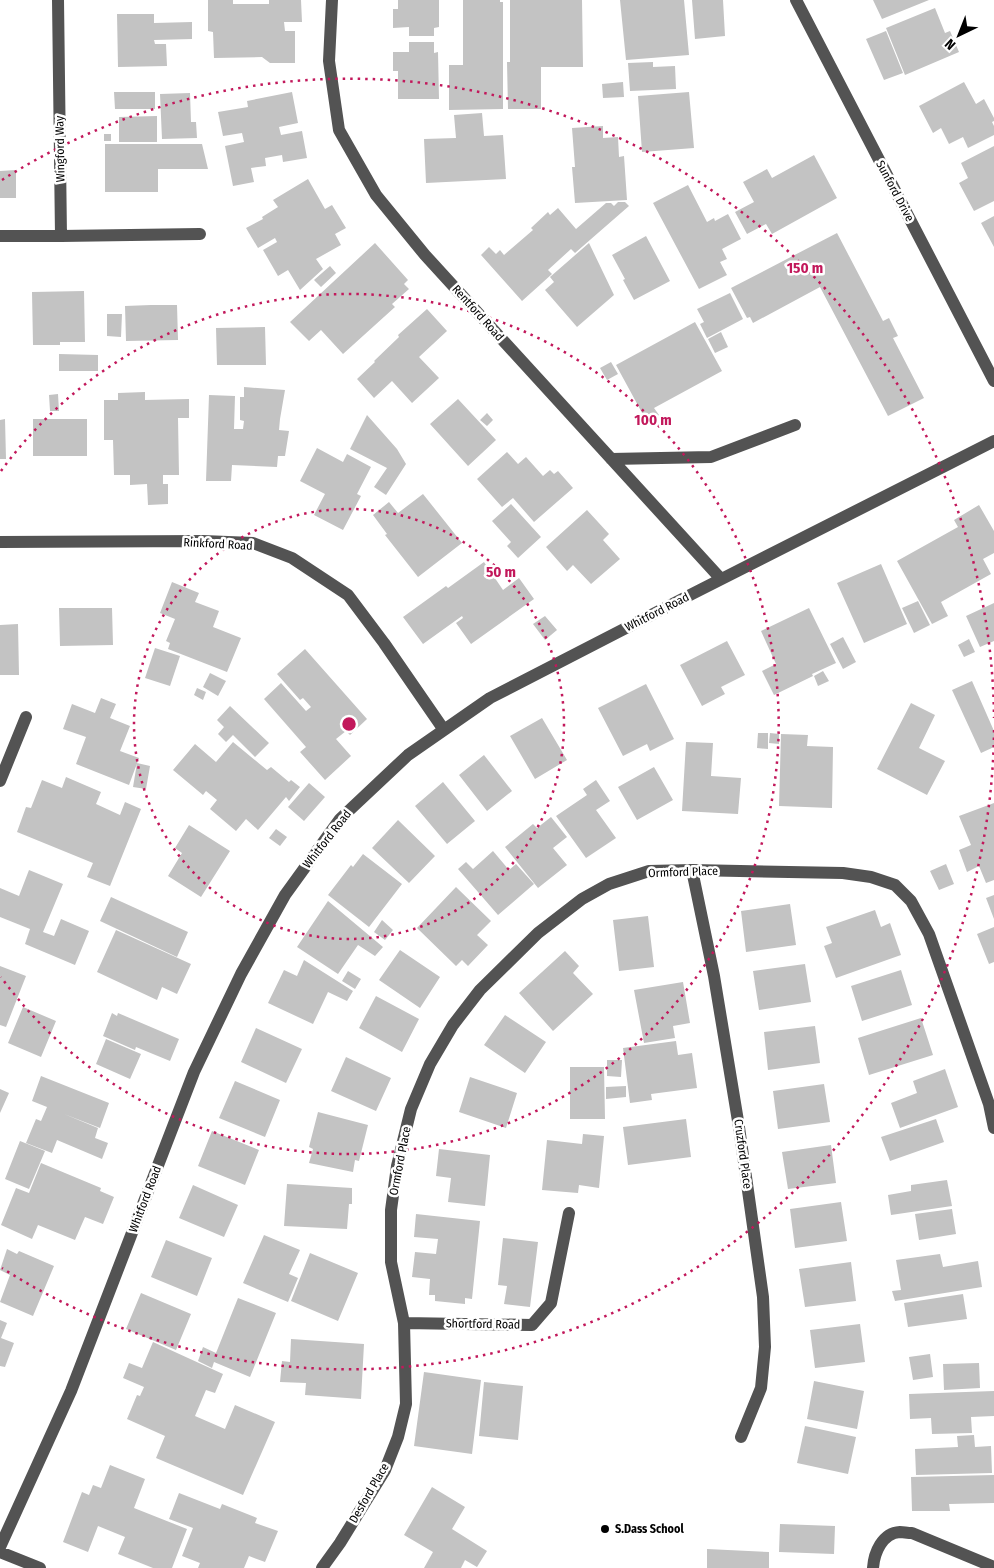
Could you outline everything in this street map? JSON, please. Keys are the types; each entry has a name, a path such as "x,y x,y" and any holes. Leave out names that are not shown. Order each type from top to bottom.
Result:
{"street":[{"name":"Wingford Way","path":"58,0 62,236"},
{"name":"Rentford Road","path":"332,0 329,61 339,130 376,195 425,255 721,580"},
{"name":"Sunford Drive","path":"796,0 994,381"},
{"path":"0,236 200,234"},
{"path":"611,459 711,457 795,425"},
{"name":"Whitford Road","path":"0,1547 71,1391 194,1072 241,974 284,895 340,819 408,755 490,698 994,441"},
{"name":"Rinkford Road","path":"0,542 203,541 253,544 292,558 348,594 444,730"},
{"path":"0,781 26,716"},
{"name":"Ormford Place","path":"404,1323 391,1262 391,1210 397,1166 411,1109 430,1064 453,1026 480,990 532,939 582,899 609,884 649,871 692,870 843,874 871,878 895,885 911,901 929,934 989,1104 994,1128"},
{"name":"Cruzford Place","path":"692,870 714,976 740,1127 763,1297 766,1347 761,1388 741,1437"},
{"name":"Shortford Road","path":"404,1323 532,1325 551,1303 570,1213"},
{"name":"Desford Place","path":"322,1568 340,1543 384,1470 398,1437 406,1404 404,1323"},
{"path":"873,1568 875,1554 880,1544 888,1536 899,1532 912,1533 994,1568"},
{"path":"0,1552 40,1568"}],"building":[{"path":"208,0 233,0 233,4 269,4 269,0 301,0 302,22 284,22 285,31 295,31 295,63 270,63 262,57 214,58 213,32 208,31"},
{"path":"398,0 439,0 439,27 434,28 434,36 409,36 409,27 393,28 393,9 398,9"},
{"path":"463,0 500,0 500,2 503,2 503,109 449,110 449,65 463,65"},
{"path":"510,0 582,0 583,67 541,67 541,109 508,109 507,62 510,62"},
{"path":"620,0 684,0 689,55 626,60"},
{"path":"692,0 723,0 725,36 695,39"},
{"path":"873,0 929,0 882,19"},
{"path":"935,8 945,33 950,31 959,52 905,75 886,28"},
{"path":"117,14 154,14 154,23 192,22 192,39 154,40 155,44 166,44 167,66 118,67"},
{"path":"886,31 903,73 884,80 866,39"},
{"path":"409,42 434,42 434,53 438,52 439,99 398,99 398,71 393,71 393,52 409,52"},
{"path":"653,62 653,67 675,66 676,89 630,91 628,63"},
{"path":"623,82 624,97 603,98 602,84"},
{"path":"964,82 976,104 984,99 994,118 992,122 994,135 968,148 963,137 949,144 941,128 933,133 919,106"},
{"path":"114,92 155,92 155,109 115,109"},
{"path":"292,92 298,123 279,127 281,135 302,131 307,158 283,162 282,155 265,158 266,166 251,168 254,182 233,186 225,146 244,142 242,133 223,136 218,112 248,107 247,101"},
{"path":"689,92 694,148 642,152 638,96"},
{"path":"190,93 191,122 196,122 197,138 162,139 160,94"},
{"path":"482,113 484,136 503,135 506,179 426,183 424,139 456,138 454,115"},
{"path":"157,116 157,142 119,142 119,117"},
{"path":"603,126 603,138 618,137 619,157 624,156 627,200 575,203 572,167 575,167 572,128"},
{"path":"104,134 111,134 111,141 104,141"},
{"path":"105,144 202,144 208,169 158,169 158,192 105,192"},
{"path":"994,146 994,201 974,211 959,183 968,178 961,163"},
{"path":"814,155 837,198 772,234 766,224 747,234 735,212 754,202 743,182 767,169 772,178"},
{"path":"16,170 16,198 0,198 0,171"},
{"path":"308,179 325,209 332,205 346,228 335,234 341,245 316,259 323,269 300,290 288,270 278,276 263,250 277,242 275,238 258,248 246,228 263,219 262,217 278,207 273,200"},
{"path":"688,185 707,222 714,218 715,221 728,214 741,239 722,249 727,259 720,262 727,275 699,289 653,203"},
{"path":"618,202 625,202 629,206 575,253 571,249 548,270 552,274 522,301 481,255 489,247 496,254 500,250 504,255 533,230 531,228 548,212 550,215 558,208 576,229 606,203 611,203 614,206"},
{"path":"994,216 994,247 981,223"},
{"path":"837,233 883,321 889,318 898,336 893,338 924,398 888,416 820,287 753,323 750,317 747,318 731,288"},
{"path":"646,236 670,281 634,300 612,255"},
{"path":"375,243 408,280 404,284 409,289 392,304 395,307 343,354 321,330 309,341 290,322"},
{"path":"589,243 614,295 577,327 545,290 554,282 550,277"},
{"path":"330,266 336,273 321,287 314,280"},
{"path":"84,291 85,342 60,342 60,345 33,345 32,292"},
{"path":"730,293 743,319 707,338 700,324 704,322 697,309"},
{"path":"177,305 178,340 126,341 125,306"},
{"path":"427,309 447,331 419,357 439,378 412,403 392,381 374,398 357,379 399,337 398,335"},
{"path":"107,314 122,314 121,337 107,336"},
{"path":"695,322 722,371 654,408 659,415 647,422 616,365"},
{"path":"265,327 266,365 217,365 216,328"},
{"path":"721,332 728,347 715,353 708,339"},
{"path":"59,354 98,355 98,371 59,371"},
{"path":"611,362 618,374 607,380 600,368"},
{"path":"244,387 285,390 279,430 289,431 285,456 278,456 277,467 232,465 231,481 206,481 209,395 235,396 234,429 243,429 244,421 240,420 240,397 244,397"},
{"path":"145,392 145,400 189,399 189,418 178,418 179,475 163,475 163,484 168,484 168,504 148,505 147,484 130,485 130,475 114,475 113,440 104,440 104,400 118,400 118,393"},
{"path":"58,394 59,411 50,411 49,395"},
{"path":"458,399 496,440 468,466 430,424"},
{"path":"487,413 493,420 487,426 480,420"},
{"path":"367,415 397,449 406,464 386,495 374,487 387,468 350,449"},
{"path":"5,419 6,459 0,459 0,420"},
{"path":"33,419 87,419 87,456 33,456"},
{"path":"317,448 343,462 347,454 371,467 357,494 361,496 343,530 314,515 325,494 300,481"},
{"path":"507,452 518,464 526,457 543,476 550,470 554,474 558,471 573,488 534,522 513,498 502,507 477,479"},
{"path":"423,494 462,543 418,577 385,535 387,534 373,515 389,502 398,513"},
{"path":"511,504 541,537 518,558 507,546 511,542 492,521"},
{"path":"979,505 994,531 994,553 983,559 991,574 941,602 948,616 932,624 897,561 958,527 954,520"},
{"path":"587,510 609,534 603,540 620,559 591,584 573,565 567,571 546,547"},
{"path":"484,562 503,590 519,578 534,599 471,644 456,623 463,618 462,616 423,644 403,617"},
{"path":"881,564 907,624 864,643 837,583"},
{"path":"172,582 199,593 195,602 219,611 213,627 241,638 227,672 168,649 170,643 166,641 175,619 160,613"},
{"path":"918,601 930,625 914,633 902,608"},
{"path":"994,603 994,641 980,647 966,616"},
{"path":"59,608 112,608 113,645 60,646"},
{"path":"809,608 836,663 774,695 762,671 776,664 761,631"},
{"path":"545,616 557,630 545,640 533,624"},
{"path":"18,624 19,675 0,675 0,625"},
{"path":"843,637 856,662 843,669 830,644"},
{"path":"969,639 975,652 964,657 958,645"},
{"path":"727,641 745,675 721,687 725,694 702,706 680,665"},
{"path":"155,648 180,656 170,686 145,678"},
{"path":"305,649 367,719 350,735 346,731 336,739 351,756 325,780 300,752 306,747 264,699 281,683 306,711 311,707 303,698 300,700 277,674"},
{"path":"823,671 829,681 818,686 814,676"},
{"path":"210,673 226,681 218,696 203,687"},
{"path":"972,681 994,731 994,747 981,753 952,690"},
{"path":"646,684 674,739 650,751 647,744 623,756 598,708"},
{"path":"197,688 206,692 203,700 194,695"},
{"path":"101,698 116,704 110,718 130,726 120,751 139,758 129,785 76,764 86,737 63,729 72,704 95,713"},
{"path":"911,703 935,715 919,748 945,761 927,795 877,769"},
{"path":"230,706 269,743 255,757 233,735 226,742 218,734 224,727 217,720"},
{"path":"542,718 567,760 535,779 510,736"},
{"path":"758,733 768,733 768,749 757,748"},
{"path":"770,733 779,734 779,744 769,743"},
{"path":"781,734 808,735 807,746 833,747 832,808 779,806"},
{"path":"233,742 267,770 271,767 289,782 291,780 300,787 289,801 286,797 258,830 246,819 236,831 210,809 217,800 206,791 203,795 173,770 195,744 216,762"},
{"path":"686,742 713,743 711,776 741,778 738,814 682,811"},
{"path":"484,755 512,791 487,811 459,775"},
{"path":"137,763 150,766 146,789 133,787"},
{"path":"654,767 673,800 637,820 618,787"},
{"path":"66,777 101,792 96,804 120,815 125,802 141,809 110,886 87,877 93,863 17,832 26,807 31,808 42,780 62,788"},
{"path":"596,780 610,801 596,810 616,838 586,858 556,816 587,795 583,789"},
{"path":"443,782 475,821 447,844 415,806"},
{"path":"309,783 325,797 304,821 288,807"},
{"path":"994,803 994,880 986,883 979,866 967,872 959,850 971,845 959,816"},
{"path":"551,817 567,837 553,848 567,865 538,888 505,847 533,824 537,828"},
{"path":"398,820 435,856 409,883 372,848"},
{"path":"189,825 230,851 201,897 168,876 182,853 175,848"},
{"path":"276,829 287,837 280,846 269,838"},
{"path":"493,851 509,870 516,864 534,884 498,915 458,869 466,862 473,869"},
{"path":"363,854 402,884 369,927 328,895 351,865 353,867"},
{"path":"946,864 954,884 939,890 930,871"},
{"path":"29,870 63,884 43,932 54,936 61,919 89,931 75,965 25,944 30,929 0,917 0,888 19,896"},
{"path":"456,887 491,921 477,935 488,945 468,966 462,960 456,966 417,928"},
{"path":"994,895 994,919 986,898"},
{"path":"111,897 188,932 177,957 100,921"},
{"path":"328,901 383,947 375,956 358,945 338,974 297,947"},
{"path":"790,904 796,945 746,952 741,911"},
{"path":"875,910 881,927 890,923 901,955 836,978 824,946 832,943 826,927"},
{"path":"648,916 654,967 619,971 613,920"},
{"path":"382,920 393,930 385,940 374,932"},
{"path":"994,927 994,962 989,964 977,934"},
{"path":"116,930 191,964 177,994 162,987 157,1000 97,972"},
{"path":"400,950 440,977 420,1008 379,980"},
{"path":"565,951 579,966 573,973 593,994 553,1031 519,993"},
{"path":"304,960 353,991 347,1001 328,992 313,1024 268,1003 284,970 297,976"},
{"path":"805,964 811,1002 759,1010 753,971"},
{"path":"0,966 26,976 6,1027 0,1025"},
{"path":"901,970 912,1005 862,1021 851,986"},
{"path":"348,971 361,979 355,989 342,981"},
{"path":"683,982 690,1023 673,1026 675,1038 644,1043 634,990"},
{"path":"376,996 419,1019 402,1052 359,1028"},
{"path":"23,1007 56,1021 41,1057 8,1043"},
{"path":"112,1013 117,1016 118,1013 179,1039 170,1061 136,1047 135,1050 103,1036"},
{"path":"505,1015 546,1042 525,1073 484,1045"},
{"path":"921,1018 933,1055 869,1075 858,1038"},
{"path":"815,1026 820,1063 768,1070 764,1032"},
{"path":"256,1028 302,1049 286,1083 241,1062"},
{"path":"106,1039 141,1054 130,1079 96,1064"},
{"path":"676,1041 678,1055 692,1053 697,1088 651,1094 652,1100 630,1103 623,1048"},
{"path":"346,1057 391,1078 376,1111 331,1091"},
{"path":"607,1060 622,1060 621,1077 607,1076"},
{"path":"570,1067 604,1067 605,1119 570,1119"},
{"path":"945,1069 958,1107 900,1128 891,1103 917,1093 913,1081"},
{"path":"41,1076 109,1103 100,1128 64,1114 98,1128 95,1138 108,1143 102,1159 57,1140 52,1153 26,1143 36,1119 41,1121 47,1107 32,1101"},
{"path":"470,1077 517,1093 506,1128 459,1112"},
{"path":"235,1081 280,1100 265,1137 219,1118"},
{"path":"824,1084 830,1122 778,1129 773,1091"},
{"path":"626,1086 626,1097 606,1099 606,1087"},
{"path":"0,1089 9,1093 0,1113"},
{"path":"318,1112 368,1125 359,1161 355,1160 353,1172 309,1163 313,1149 309,1147"},
{"path":"686,1119 691,1157 628,1165 623,1127"},
{"path":"936,1119 944,1142 890,1161 881,1137"},
{"path":"212,1131 259,1150 245,1185 198,1166"},
{"path":"583,1134 604,1136 599,1188 579,1185 578,1193 542,1190 547,1140 582,1144"},
{"path":"20,1141 45,1151 29,1189 5,1179"},
{"path":"831,1145 836,1183 788,1189 782,1152"},
{"path":"439,1149 490,1155 485,1206 448,1202 451,1178 436,1176"},
{"path":"41,1163 101,1188 100,1191 114,1197 103,1224 85,1217 75,1240 38,1225 32,1239 1,1225 16,1188 29,1193"},
{"path":"947,1180 952,1206 891,1215 888,1195 911,1191 911,1185"},
{"path":"287,1184 352,1188 352,1204 349,1204 347,1229 284,1226"},
{"path":"193,1185 238,1205 224,1237 179,1218"},
{"path":"841,1202 847,1241 795,1248 790,1209"},
{"path":"952,1209 956,1234 919,1240 915,1214"},
{"path":"416,1214 480,1221 472,1299 465,1298 465,1304 435,1301 435,1295 429,1295 430,1279 412,1277 415,1252 436,1254 438,1239 414,1237"},
{"path":"264,1235 300,1250 289,1274 298,1278 288,1302 243,1283"},
{"path":"503,1238 538,1242 530,1307 504,1304 507,1286 498,1285"},
{"path":"166,1240 212,1258 197,1296 151,1277"},
{"path":"7,1249 17,1254 19,1251 54,1266 33,1316 0,1302 10,1275 0,1270"},
{"path":"310,1253 358,1273 338,1321 291,1301"},
{"path":"940,1254 943,1267 978,1261 982,1287 895,1301 892,1291 901,1290 896,1260"},
{"path":"851,1262 856,1301 805,1307 799,1269"},
{"path":"141,1293 191,1314 176,1350 126,1329"},
{"path":"963,1294 967,1319 908,1327 904,1303"},
{"path":"238,1298 276,1313 250,1377 214,1362 212,1368 198,1361 203,1347 216,1353"},
{"path":"0,1320 7,1323 1,1338 14,1343 5,1367 0,1366"},
{"path":"860,1324 865,1362 815,1368 810,1330"},
{"path":"291,1339 364,1344 361,1399 305,1395 306,1383 280,1382 282,1361 290,1362"},
{"path":"153,1342 223,1374 215,1393 206,1390 195,1416 225,1429 235,1405 275,1422 243,1495 156,1458 165,1436 127,1419 137,1395 140,1396 144,1387 123,1378 129,1363 142,1368"},
{"path":"930,1354 933,1377 913,1380 909,1357"},
{"path":"979,1363 980,1388 944,1390 943,1364"},
{"path":"424,1372 481,1380 472,1454 414,1446"},
{"path":"814,1381 864,1391 857,1429 807,1419"},
{"path":"484,1382 523,1386 518,1440 479,1436"},
{"path":"994,1391 994,1416 971,1417 972,1433 932,1434 931,1418 910,1419 909,1394"},
{"path":"805,1426 856,1437 848,1474 797,1463"},
{"path":"974,1435 975,1447 991,1446 992,1473 916,1475 915,1449 958,1447 957,1436"},
{"path":"110,1465 145,1479 134,1508 187,1529 172,1568 153,1568 118,1554 125,1537 98,1526 88,1552 63,1542 82,1492 89,1495 93,1485 101,1488"},
{"path":"994,1475 994,1503 949,1504 950,1511 912,1511 911,1477"},
{"path":"432,1487 465,1507 452,1529 487,1551 477,1567 465,1560 461,1568 424,1568 433,1552 404,1535"},
{"path":"179,1493 220,1509 222,1504 257,1518 255,1523 278,1531 265,1562 249,1556 244,1568 198,1568 200,1563 182,1556 193,1528 169,1519"},
{"path":"780,1524 835,1526 834,1554 779,1552"},
{"path":"707,1549 769,1552 769,1568 707,1568"}],"place":[{"name":"S.Dass School","path":"605,1529"}]}
